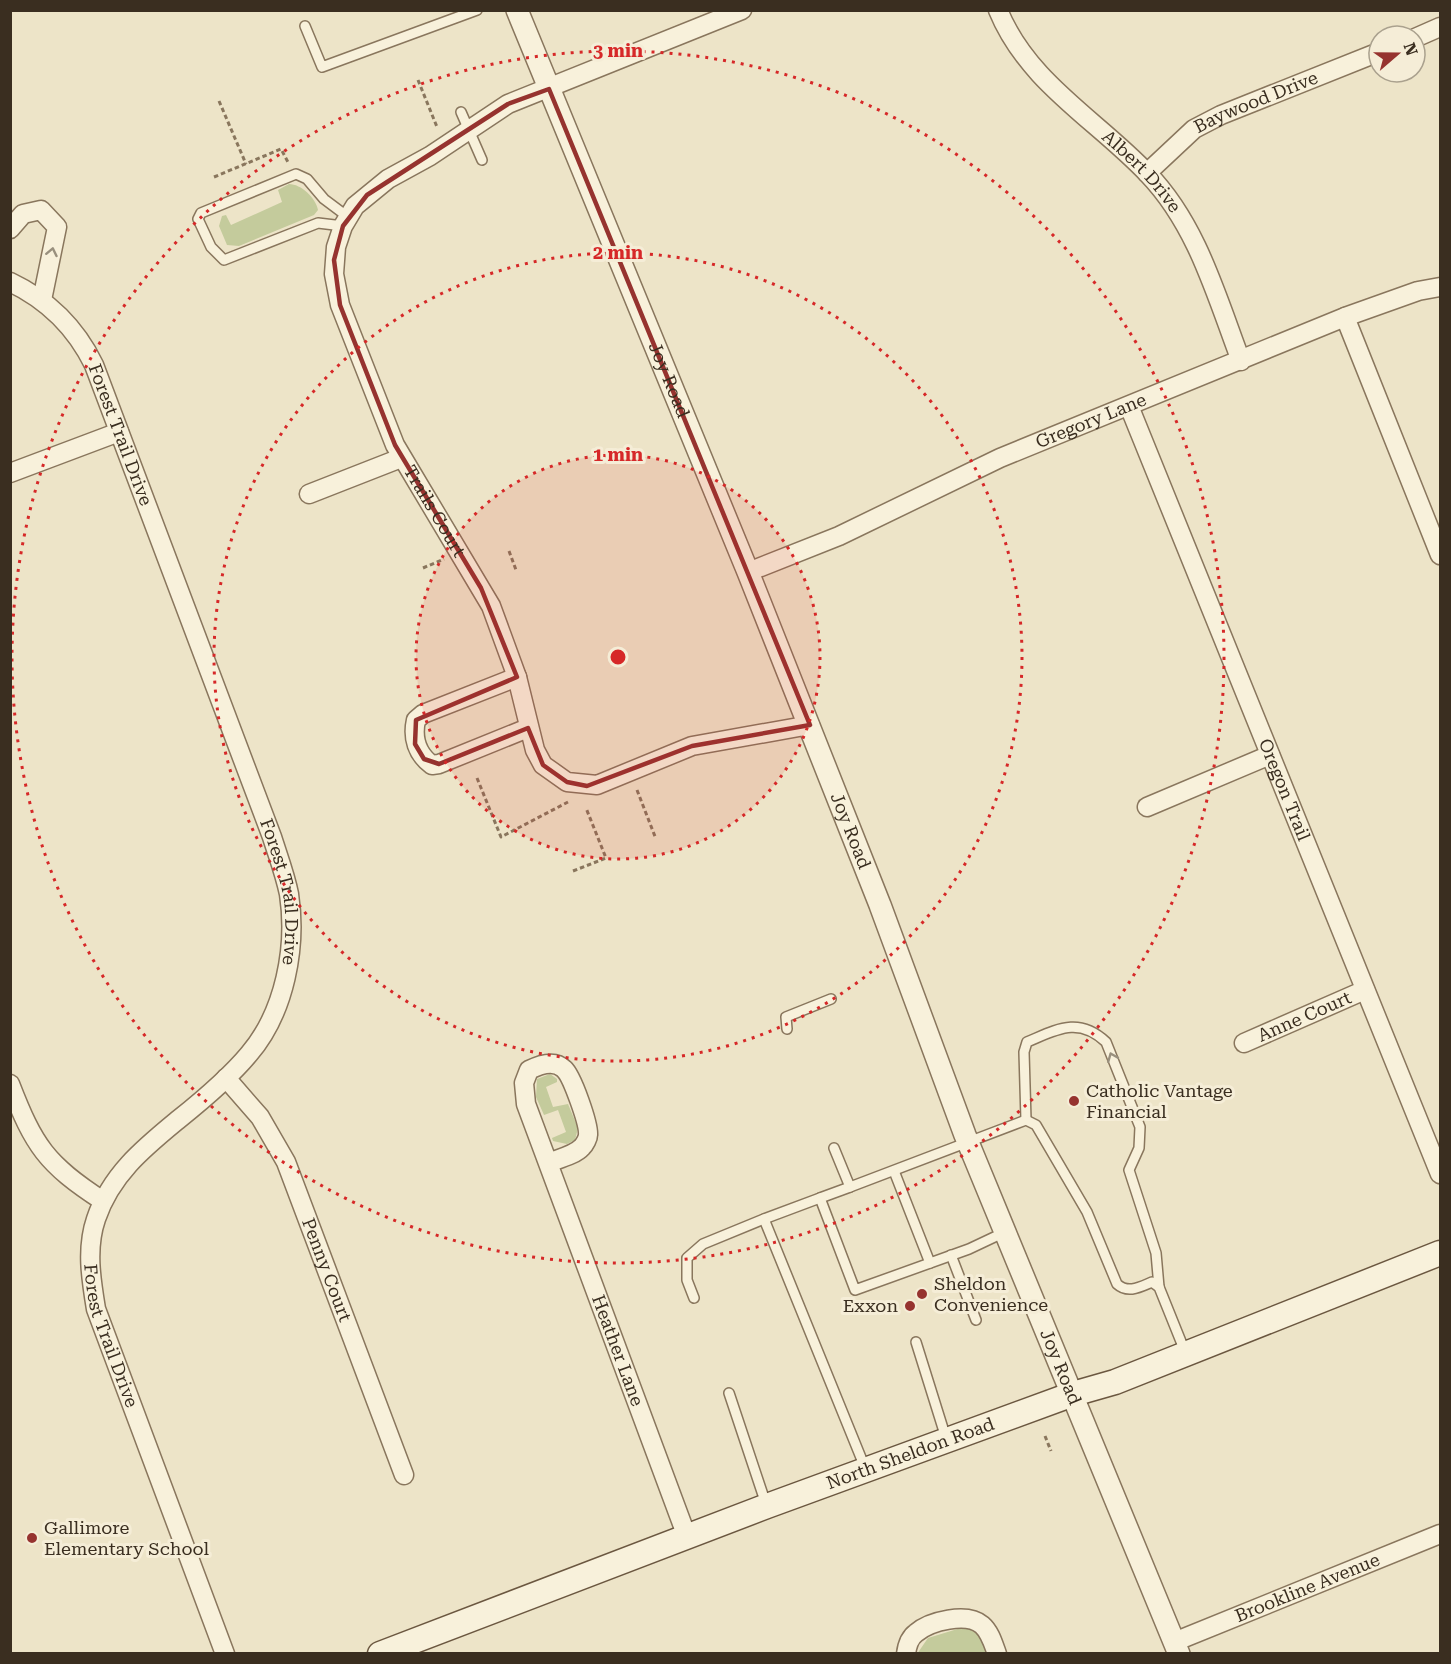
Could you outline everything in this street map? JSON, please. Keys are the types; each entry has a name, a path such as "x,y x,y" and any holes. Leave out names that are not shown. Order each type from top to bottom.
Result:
{"main road":[{"name":"North Sheldon Road","path":"383,1653 767,1506 1073,1394 1115,1382 1440,1253"}],"street":[{"name":"Joy Road","path":"517,10 810,725 969,1143 1176,1647"},
{"name":"Trails Court","path":"742,10 508,104 430,156 388,179 355,206 346,222 334,260 336,292 401,458 491,606 517,677 535,750 543,765 567,782 587,786 610,782 692,746 810,725"},
{"name":"Albert Drive","path":"998,10 1009,33 1037,74 1147,173 1174,206 1193,237 1241,361"},
{"name":"Baywood Drive","path":"1147,173 1194,129 1221,115 1367,57"},
{"path":"10,229 23,214 41,210 57,227 42,300"},
{"name":"Forest Trail Drive","path":"11,282 42,300 73,330 90,356 272,837 289,896 290,948 279,997 269,1022 251,1052 226,1078 135,1155 116,1178 95,1220 90,1250 91,1280 96,1309 225,1653"},
{"name":"Gregory Lane","path":"748,572 839,536 1000,458 1345,318 1418,291 1440,287"},
{"path":"1345,318 1440,555"},
{"name":"Oregon Trail","path":"1129,406 1440,1174"},
{"path":"10,473 119,432"},
{"path":"309,494 401,458"},
{"path":"517,677 423,714 416,720 415,744 424,759 432,765 528,728"},
{"path":"1148,807 1270,755"},
{"name":"Anne Court","path":"1244,1043 1365,990"},
{"name":"Heather Lane","path":"548,1163 582,1148 588,1137 587,1123 569,1078 564,1068 552,1063 529,1070 524,1083 526,1104 687,1537"},
{"name":"Penny Court","path":"226,1078 260,1117 286,1162 404,1475"},
{"path":"10,1084 37,1145 52,1164 103,1201"},
{"name":"Brookline Avenue","path":"1176,1647 1440,1534"},
{"path":"906,1653 908,1643 916,1632 958,1617 981,1624 989,1633 997,1653"}],"lane":[{"path":"305,26 322,67 477,10"},
{"path":"461,112 482,160"},
{"path":"296,174 307,179 346,222 318,223 224,260 211,247 198,219 201,213 296,174"},
{"path":"787,1029 786,1017 831,999"},
{"path":"1026,1120 1024,1052 1027,1042 1066,1026 1099,1035 1106,1042 1140,1127 1139,1148 1129,1170 1156,1253 1159,1287 1186,1354"},
{"path":"694,1298 687,1280 687,1258 703,1244 1026,1120 1036,1125 1087,1212 1117,1284 1122,1289 1133,1290 1152,1282 1159,1287"},
{"path":"834,1148 850,1187"},
{"path":"894,1171 930,1263"},
{"path":"820,1198 855,1290 951,1255 1005,1232"},
{"path":"764,1219 866,1470"},
{"path":"951,1255 976,1320"},
{"path":"916,1342 947,1441"},
{"path":"729,1393 767,1506"}],"path":[{"path":"418,80 437,127"},
{"path":"219,101 246,164"},
{"path":"214,177 281,149 289,165"},
{"path":"509,551 516,570"},
{"path":"423,568 444,559"},
{"path":"477,778 501,837 568,802"},
{"path":"637,790 656,839"},
{"path":"573,871 606,858 586,808"},
{"path":"1045,1436 1051,1451"}],"highlighted area":[{"path":"549,89 810,725 692,746 587,786 567,782 543,765 528,728 439,764 424,759 415,744 416,720 517,677 504,640 481,588 395,445 340,305 334,260 343,226 367,195 508,104"}],"green space":[{"path":"289,184 298,186 311,196 318,210 314,215 239,246 227,245 219,226 222,216 226,215 231,225 282,202 278,190"},
{"path":"550,1074 557,1079 557,1082 546,1087 553,1107 568,1104 578,1128 575,1140 567,1144 553,1141 552,1138 566,1132 558,1110 544,1115 536,1097 537,1079"},
{"path":"964,1627 977,1633 989,1654 917,1654 928,1638"}],"place":[{"name":"Catholic Vantage Financial","path":"1074,1101"},
{"name":"Sheldon Convenience","path":"922,1294"},
{"name":"Exxon","path":"910,1306"},
{"name":"Gallimore Elementary School","path":"32,1538"}]}
